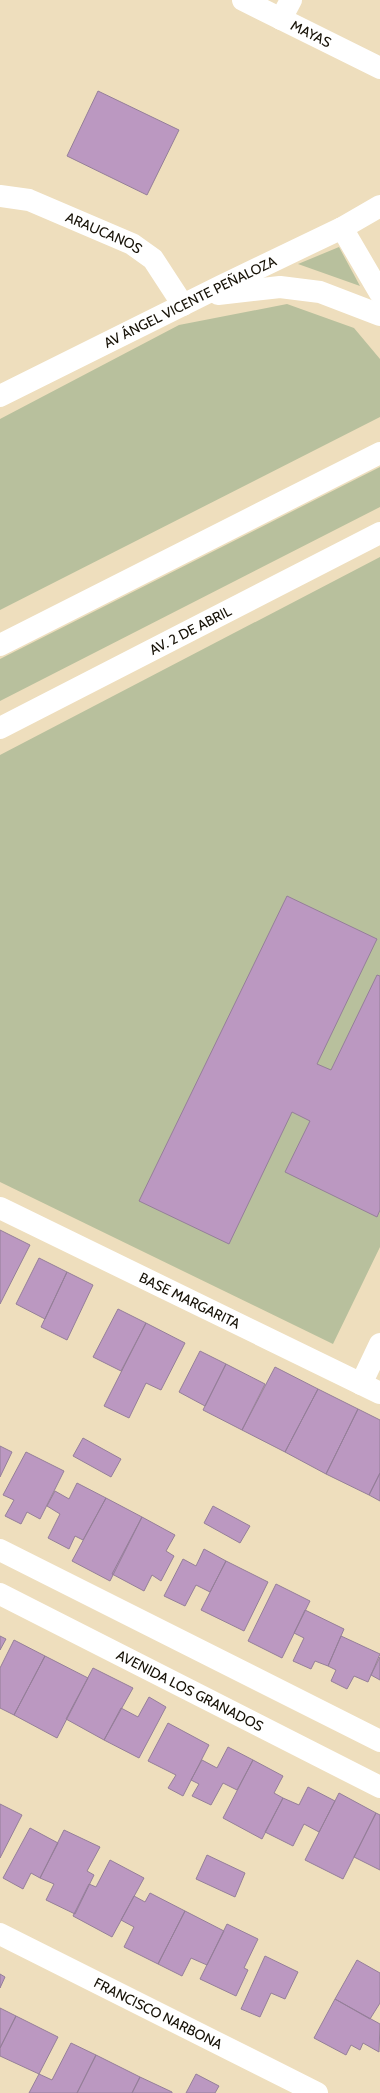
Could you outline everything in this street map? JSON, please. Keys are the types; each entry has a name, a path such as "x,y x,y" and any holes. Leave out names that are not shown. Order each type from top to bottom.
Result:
{"street":[{"name":"MAYAS","path":"243,0 286,9 380,68"},
{"name":"ARAUCANOS","path":"0,196 29,200 132,244 153,259 192,301"},
{"name":"AV ÁNGEL VICENTE PEÑALOZA","path":"0,396 342,228 380,206"},
{"path":"342,228 380,293"},
{"path":"192,301 280,287 320,292 380,315"},
{"path":"0,645 380,453"},
{"name":"AV. 2 DE ABRIL","path":"0,728 380,534"},
{"name":"BASE MARGARITA","path":"0,1208 371,1388"},
{"path":"371,1388 380,1344"},
{"path":"0,1550 380,1741"},
{"name":"AVENIDA LOS GRANADOS","path":"0,1594 380,1787"},
{"name":"FRANCISCO NARBONA","path":"0,1934 317,2093"}],"green space":[{"path":"339,247 360,286 298,264"},
{"path":"287,304 354,328 380,359 380,417 0,610 0,419 179,325"},
{"path":"380,467 380,507 0,701 0,659"},
{"path":"380,557 380,1247 333,1344 0,1182 0,755"}],"building":[{"path":"98,91 179,130 147,195 67,156"},
{"path":"287,896 377,939 317,1064 331,1070 377,975 380,976 380,1210 377,1217 285,1172 310,1121 292,1112 229,1244 139,1201"},
{"path":"0,1230 30,1245 0,1304"},
{"path":"39,1258 67,1272 45,1319 16,1304"},
{"path":"67,1272 93,1285 67,1340 41,1327"},
{"path":"118,1309 146,1323 121,1371 93,1357"},
{"path":"146,1323 185,1343 161,1390 146,1383 129,1418 104,1406"},
{"path":"200,1351 226,1364 205,1406 179,1392"},
{"path":"226,1364 265,1384 242,1430 203,1410"},
{"path":"275,1367 318,1389 285,1452 242,1430"},
{"path":"318,1389 358,1409 326,1474 285,1452"},
{"path":"358,1409 380,1420 380,1473 369,1495 326,1474"},
{"path":"83,1438 121,1459 111,1477 73,1456"},
{"path":"0,1446 12,1452 0,1477"},
{"path":"26,1452 64,1471 40,1519 27,1512 21,1524 5,1516 14,1500 3,1495"},
{"path":"380,1473 380,1501 369,1495"},
{"path":"77,1483 106,1498 83,1540 75,1536 69,1549 48,1538 60,1514 47,1506 55,1491 69,1499"},
{"path":"106,1498 142,1517 110,1581 72,1561"},
{"path":"213,1506 250,1526 240,1543 204,1523"},
{"path":"142,1517 175,1535 166,1551 174,1556 161,1581 152,1575 144,1591 112,1574"},
{"path":"204,1549 226,1561 210,1592 196,1585 185,1606 164,1596 183,1559 196,1566"},
{"path":"226,1561 268,1582 244,1631 201,1610"},
{"path":"276,1584 310,1601 282,1658 248,1641"},
{"path":"305,1610 344,1629 328,1666 315,1661 311,1669 293,1661 304,1638 294,1633"},
{"path":"0,1636 6,1639 0,1650"},
{"path":"341,1636 380,1654 368,1682 354,1676 347,1689 331,1681 336,1670 328,1666"},
{"path":"14,1640 45,1656 14,1715 0,1708 0,1668"},
{"path":"45,1656 88,1678 57,1738 14,1715"},
{"path":"380,1657 380,1680 371,1675"},
{"path":"93,1668 133,1688 104,1740 66,1719"},
{"path":"149,1697 166,1707 139,1758 104,1740 121,1708 138,1717"},
{"path":"168,1723 209,1745 183,1796 168,1788 176,1775 148,1761"},
{"path":"228,1747 253,1760 237,1790 223,1783 211,1805 192,1796 199,1784 191,1780 202,1760 217,1768"},
{"path":"253,1760 283,1776 274,1793 283,1798 262,1839 223,1818"},
{"path":"308,1787 335,1801 319,1832 304,1824 293,1846 265,1832 283,1798 299,1805"},
{"path":"339,1793 376,1813 343,1879 305,1860"},
{"path":"0,1804 22,1815 0,1858"},
{"path":"376,1813 380,1815 380,1870 354,1857"},
{"path":"30,1828 58,1843 40,1878 31,1873 23,1889 3,1878"},
{"path":"64,1830 100,1847 87,1871 94,1875 75,1914 46,1900 54,1884 40,1878"},
{"path":"207,1855 245,1873 235,1897 196,1879"},
{"path":"110,1860 144,1878 112,1937 73,1916 89,1884 96,1887"},
{"path":"150,1893 185,1911 158,1964 124,1947 134,1927 121,1920 134,1896 145,1902"},
{"path":"185,1911 224,1931 207,1965 191,1958 182,1976 158,1964"},
{"path":"227,1924 258,1939 244,1968 248,1970 236,1996 200,1979"},
{"path":"265,1956 298,1972 285,1999 271,1993 260,2017 241,2009"},
{"path":"357,1960 380,1973 380,2003 370,2019 335,1999"},
{"path":"0,1974 5,1977 0,1988"},
{"path":"335,1999 380,2024 379,2052 363,2043 360,2050 351,2045 346,2055 314,2038"},
{"path":"0,2008 16,2016 0,2048"},
{"path":"16,2016 58,2037 39,2074 0,2056 0,2048"},
{"path":"71,2043 96,2055 77,2093 29,2093 39,2074 52,2080"},
{"path":"96,2055 140,2077 132,2093 77,2093"},
{"path":"196,2074 219,2086 215,2093 186,2093"},
{"path":"140,2077 172,2092 172,2093 132,2093"}]}
